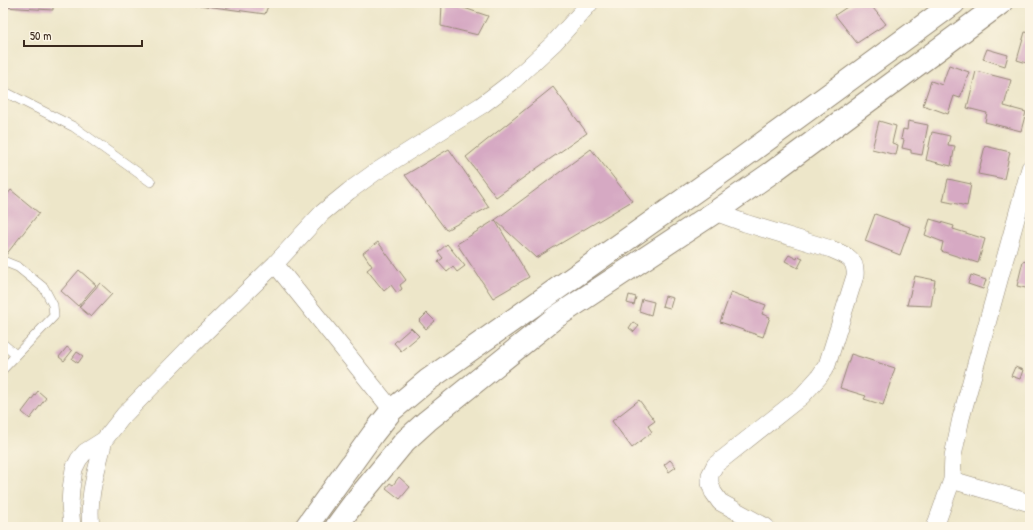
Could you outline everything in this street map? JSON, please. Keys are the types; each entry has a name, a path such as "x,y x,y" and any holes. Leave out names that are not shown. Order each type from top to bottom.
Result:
{"main road":[{"path":"306,527 392,410 428,380 738,160 954,3"},
{"path":"336,527 405,441 427,421 556,317 715,212 771,173 1001,3"}],"street":[{"path":"72,527 70,489 74,469 79,459 85,452 104,440 124,416 193,344 275,264 322,213 349,191 397,158 482,105 512,82 554,43 590,3"},
{"path":"935,527 952,480 953,456 961,418 1030,168"},
{"path":"715,212 842,254 852,260 856,268 855,276 827,365 819,377 802,396 715,465 710,475 710,483 713,492 720,502 766,527"},
{"path":"275,264 392,410"},
{"path":"91,527 91,490 104,440"},
{"path":"952,480 1030,503"}],"lane":[{"path":"3,91 74,127 151,182"},
{"path":"3,261 18,267 44,288 53,305 54,316 3,369"},
{"path":"3,344 16,355"}],"building":[{"path":"3,3 53,3 53,10 3,7"},
{"path":"191,3 269,3 265,14"},
{"path":"442,3 449,3 488,16 478,35 441,26"},
{"path":"853,3 869,3 886,24 857,43 835,15"},
{"path":"1025,32 1030,33 1030,64 1017,60"},
{"path":"987,49 1008,55 1005,66 983,59"},
{"path":"949,65 969,72 960,98 954,96 948,114 923,105 931,81 942,85"},
{"path":"976,71 1011,80 1004,106 1026,112 1021,131 985,122 987,113 967,108"},
{"path":"553,87 587,133 496,197 466,157"},
{"path":"879,121 896,126 892,143 898,145 896,155 872,149"},
{"path":"908,121 928,125 922,155 911,153 911,150 902,148 904,140 901,139 903,129 907,130"},
{"path":"932,132 950,136 948,145 955,146 951,166 926,160"},
{"path":"985,146 1010,152 1004,179 978,174"},
{"path":"449,149 489,207 446,230 405,175"},
{"path":"591,149 632,201 536,258 495,220"},
{"path":"948,179 971,184 967,206 943,201"},
{"path":"11,190 39,213 5,256 3,254 3,200"},
{"path":"875,214 910,227 900,255 865,241"},
{"path":"930,219 954,226 953,229 985,239 978,263 941,251 943,242 925,235"},
{"path":"495,220 529,277 493,298 457,244"},
{"path":"378,242 406,280 400,285 402,289 397,293 391,285 384,291 367,270 372,266 363,253"},
{"path":"447,244 465,266 457,272 453,267 447,272 438,262 443,258 438,252"},
{"path":"789,255 797,259 798,256 803,258 798,268 785,261"},
{"path":"1023,261 1030,263 1030,289 1017,286"},
{"path":"79,270 96,285 78,306 61,291"},
{"path":"971,275 986,280 983,289 968,284"},
{"path":"915,276 935,280 931,306 907,305"},
{"path":"100,283 112,294 91,317 79,307"},
{"path":"731,292 766,305 762,314 770,317 763,337 720,322"},
{"path":"629,295 636,297 634,305 627,303"},
{"path":"665,296 673,298 670,308 662,306"},
{"path":"642,299 654,302 651,315 639,311"},
{"path":"427,313 435,321 426,329 419,321"},
{"path":"633,322 639,326 634,332 629,328"},
{"path":"411,328 419,336 401,351 394,343"},
{"path":"67,347 72,351 64,361 59,357"},
{"path":"77,352 83,356 78,363 72,359"},
{"path":"851,354 895,368 883,405 864,399 866,396 840,388"},
{"path":"1015,367 1023,370 1020,379 1011,376"},
{"path":"38,391 46,398 30,419 22,412"},
{"path":"639,400 655,421 648,426 652,432 632,448 612,421"},
{"path":"670,460 676,467 669,472 664,465"},
{"path":"399,477 410,487 400,499 386,488 390,483 393,485"}]}
